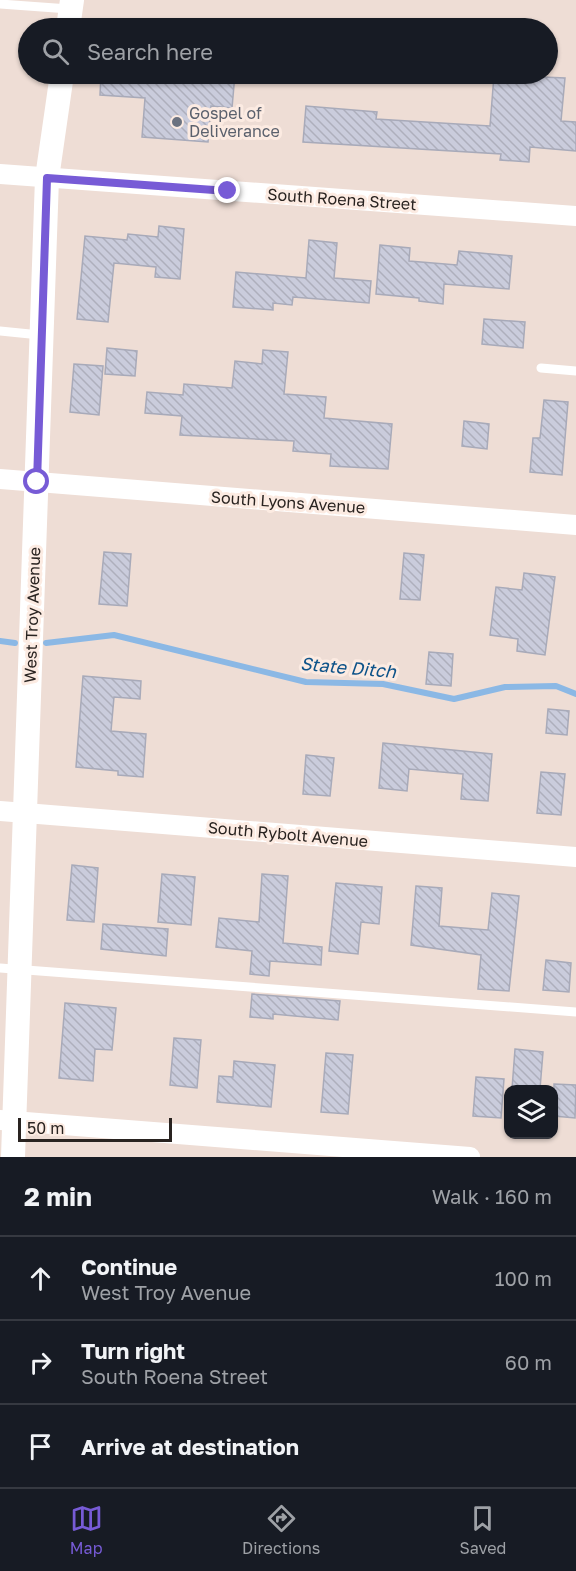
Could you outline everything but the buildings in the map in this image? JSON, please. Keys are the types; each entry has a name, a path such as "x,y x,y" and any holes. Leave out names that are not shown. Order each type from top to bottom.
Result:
{"street":[{"name":"West Troy Avenue","path":"13,1157 7,1120 10,968 25,813 47,178 61,84"},
{"name":"South Roena Street","path":"0,174 576,216"},
{"name":"South Lyons Avenue","path":"0,479 576,525"},
{"name":"South Rybolt Avenue","path":"0,812 576,857"},
{"path":"7,1120 470,1157"}],"lane":[{"path":"0,4 70,13"},
{"path":"0,331 42,336"},
{"path":"541,368 576,371"},
{"path":"10,968 576,1012"}],"waterway":[{"name":"State Ditch","path":"46,643 114,635 306,682 383,684 454,699 505,687 556,686 576,694"},
{"name":"State Ditch","path":"0,641 15,643"}],"place":[{"name":"Gospel of Deliverance","path":"177,122"}],"route":[{"path":"37,482 47,178 228,191"}]}
